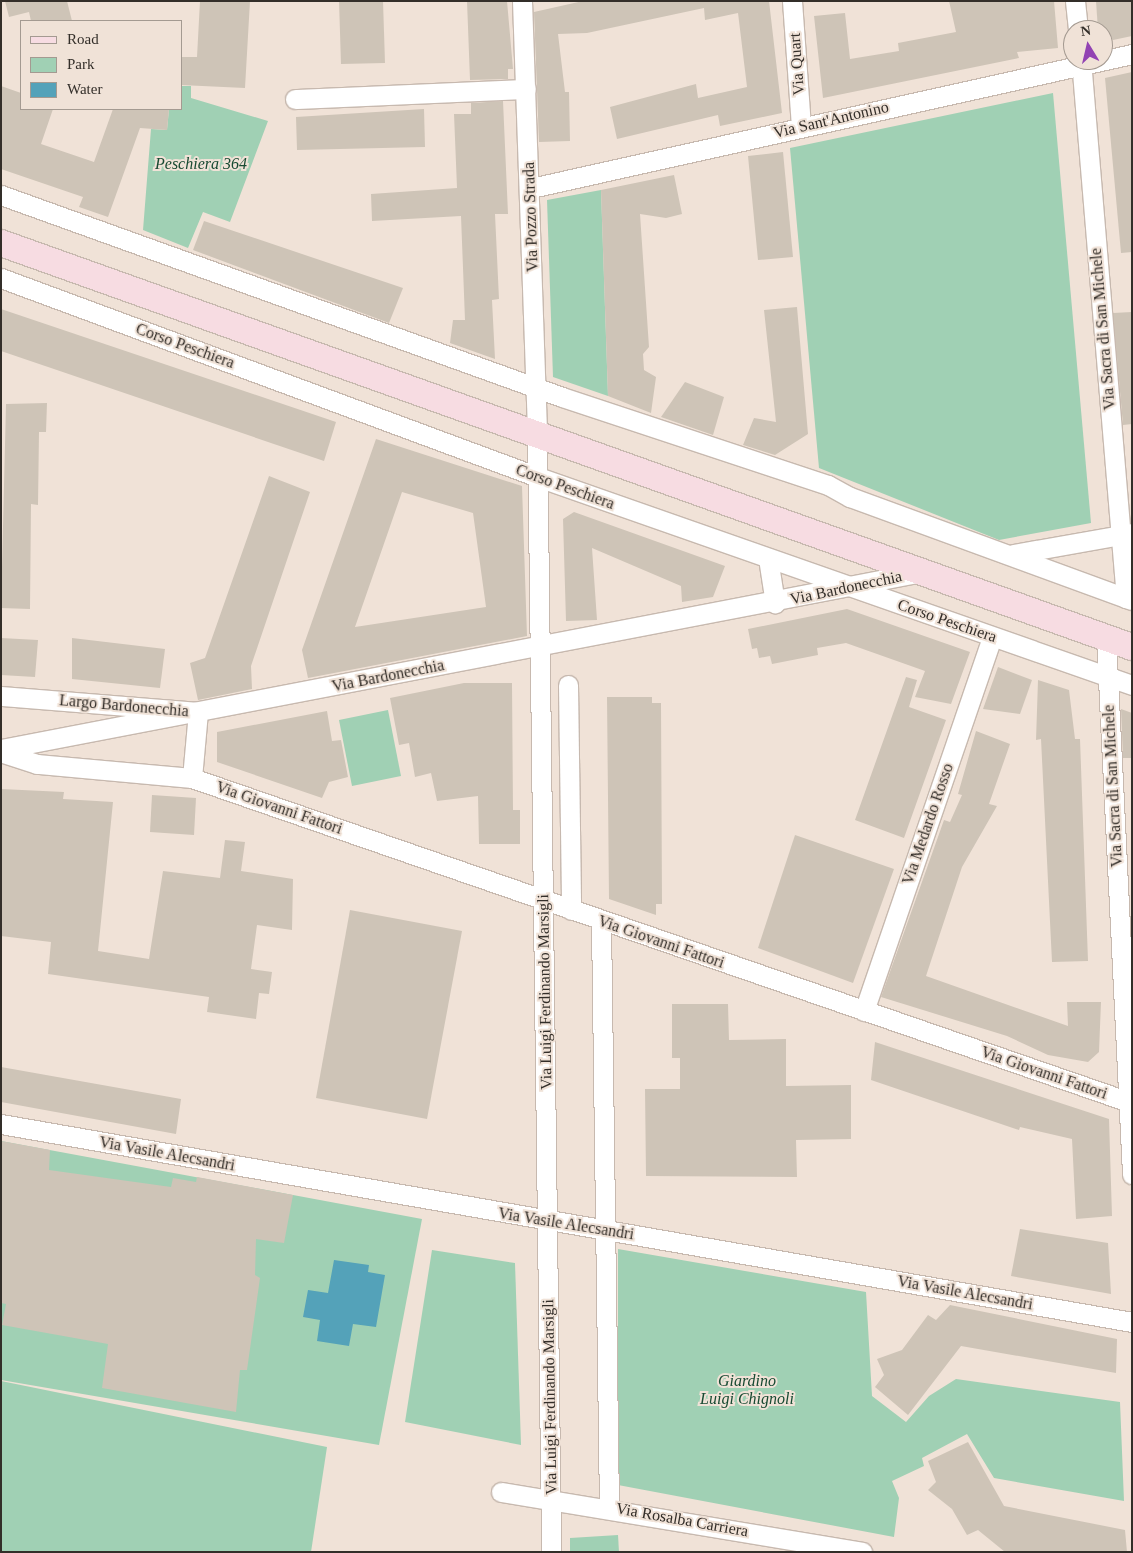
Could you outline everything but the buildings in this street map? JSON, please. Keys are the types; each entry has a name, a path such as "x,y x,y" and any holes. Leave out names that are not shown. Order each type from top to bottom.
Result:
{"main road":[{"path":"1,242 537,432 917,573 1132,647"}],"street":[{"name":"Via Pozzo Strada","path":"522,1 531,188 537,432"},
{"name":"Via Quart","path":"792,1 801,127"},
{"path":"1075,1 1077,20"},
{"name":"Via Sant'Antonino","path":"1113,57 1132,54"},
{"name":"Via Sant'Antonino","path":"531,188 1063,66"},
{"name":"Via Sacra di San Michele","path":"1082,70 1126,534 1129,599"},
{"path":"295,99 526,89"},
{"path":"1,195 536,388 828,485 850,497 1013,554 1129,599"},
{"name":"Corso Peschiera","path":"1,278 538,477 992,638 1132,685"},
{"name":"Via Luigi Ferdinando Marsigli","path":"537,432 551,1552"},
{"path":"1013,554 1126,534"},
{"name":"Via Bardonecchia","path":"768,558 775,603"},
{"name":"Via Bardonecchia","path":"1,750 854,588 917,573"},
{"name":"Via Medardo Rosso","path":"864,1011 992,638"},
{"name":"Via Sacra di San Michele","path":"1106,638 1131,1102 1132,1174"},
{"path":"568,685 571,910"},
{"name":"Largo Bardonecchia","path":"1,696 198,712 192,778"},
{"path":"1,750 37,764 192,778"},
{"name":"Via Giovanni Fattori","path":"192,778 601,921 1131,1102"},
{"path":"601,921 609,1507"},
{"name":"Via Vasile Alecsandri","path":"1,1124 548,1222 604,1229 1132,1322"},
{"name":"Via Rosalba Carriera","path":"501,1492 609,1507 862,1552"}],"green space":[{"name":"Peschiera 364","path":"182,86 191,86 191,98 268,121 230,222 203,212 188,248 143,230 151,129 167,130 169,110 182,110"},
{"path":"1053,93 1091,523 999,540 819,468 790,148"},
{"path":"601,190 608,396 553,377 547,200"},
{"path":"388,710 401,776 352,786 339,720"},
{"path":"1,1141 422,1219 379,1445 1,1380"},
{"name":"Giardino Luigi Chignoli","path":"618,1249 866,1292 872,1396 906,1422 929,1396 956,1379 1120,1402 1124,1501 994,1478 967,1434 922,1458 924,1466 892,1481 899,1498 894,1537 618,1485"},
{"path":"432,1250 515,1263 521,1445 405,1422"},
{"path":"1,1381 327,1447 311,1552 1,1552"},
{"path":"618,1535 619,1552 570,1552 570,1538"}],"water":[{"path":"334,1260 369,1265 368,1272 385,1275 376,1327 353,1324 349,1346 317,1341 320,1320 303,1317 308,1290 328,1293"}]}
